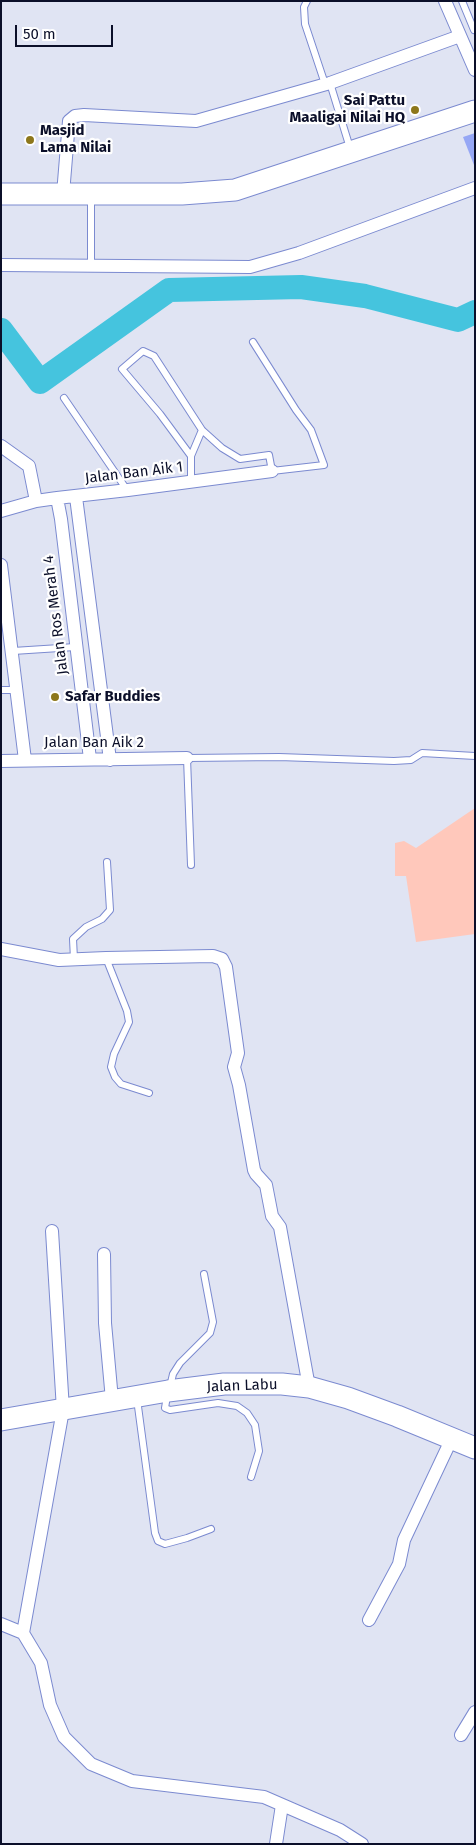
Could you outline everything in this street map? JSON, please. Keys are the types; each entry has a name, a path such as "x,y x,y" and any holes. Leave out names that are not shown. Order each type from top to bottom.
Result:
{"main road":[{"path":"1,194 182,194 235,190 475,111"},
{"name":"Jalan Labu","path":"1,1420 136,1395 224,1384 282,1384 309,1387 348,1398 475,1448"}],"street":[{"path":"444,1 475,70"},
{"path":"63,194 69,121 75,116 196,121 328,84 460,36"},
{"path":"1,266 250,267 299,253 475,188"},
{"path":"1,446 29,466 36,501"},
{"name":"Jalan Ban Aik 1","path":"1,511 36,501 272,471"},
{"path":"76,497 110,760"},
{"name":"Jalan Ros Merah 4","path":"57,498 90,759"},
{"path":"1,565 6,633 13,651 25,760"},
{"name":"Jalan Ban Aik 2","path":"1,761 187,758"},
{"path":"1,949 59,960 213,956 222,959 226,967 238,1054 234,1068 239,1085 254,1170 266,1185 272,1216 280,1227 309,1387"},
{"path":"23,1633 63,1410 52,1231"},
{"path":"104,1254 105,1324 112,1400"},
{"path":"369,1620 399,1564 404,1540 452,1438"},
{"path":"1,1624 23,1633 41,1663 50,1705 64,1737 92,1764 132,1781 264,1797 340,1830 362,1844"},
{"path":"461,1735 475,1712"},
{"path":"276,1844 282,1805"}],"lane":[{"path":"307,1 304,7 304,24 328,84 351,152"},
{"path":"460,36 474,30 462,1"},
{"path":"91,193 91,265"},
{"path":"191,456 160,414 122,369 143,351 154,356 202,430 222,448 240,459 269,454 272,471 324,465 311,430 296,410 254,342"},
{"path":"64,398 128,490"},
{"path":"192,482 191,456 202,430"},
{"path":"13,651 76,647"},
{"path":"1,690 17,690"},
{"path":"192,865 187,758 279,757 394,761 411,760 422,753 475,756"},
{"path":"74,959 73,939 86,927 102,919 110,910 106,862"},
{"path":"106,958 127,1010 129,1022 114,1054 112,1067 115,1077 121,1084 149,1093"},
{"path":"204,1274 213,1322 210,1333 180,1363 168,1391 165,1403 166,1408 170,1410 218,1403 236,1406 247,1413 255,1425 259,1451 252,1477"},
{"path":"136,1395 155,1533 158,1541 164,1544 211,1529"}],"shaded area":[{"path":"475,808 475,934 416,942 406,876 395,876 395,843 404,841 416,848"}],"building":[{"path":"475,133 475,165 474,165 463,137"}],"waterway":[{"path":"1,330 40,382 169,290 301,287 365,296 458,320 475,312"}],"place":[{"name":"Sai Pattu Maaligai Nilai HQ","path":"415,110"},
{"name":"Masjid Lama Nilai","path":"30,140"},
{"name":"Safar Buddies","path":"55,697"}]}
